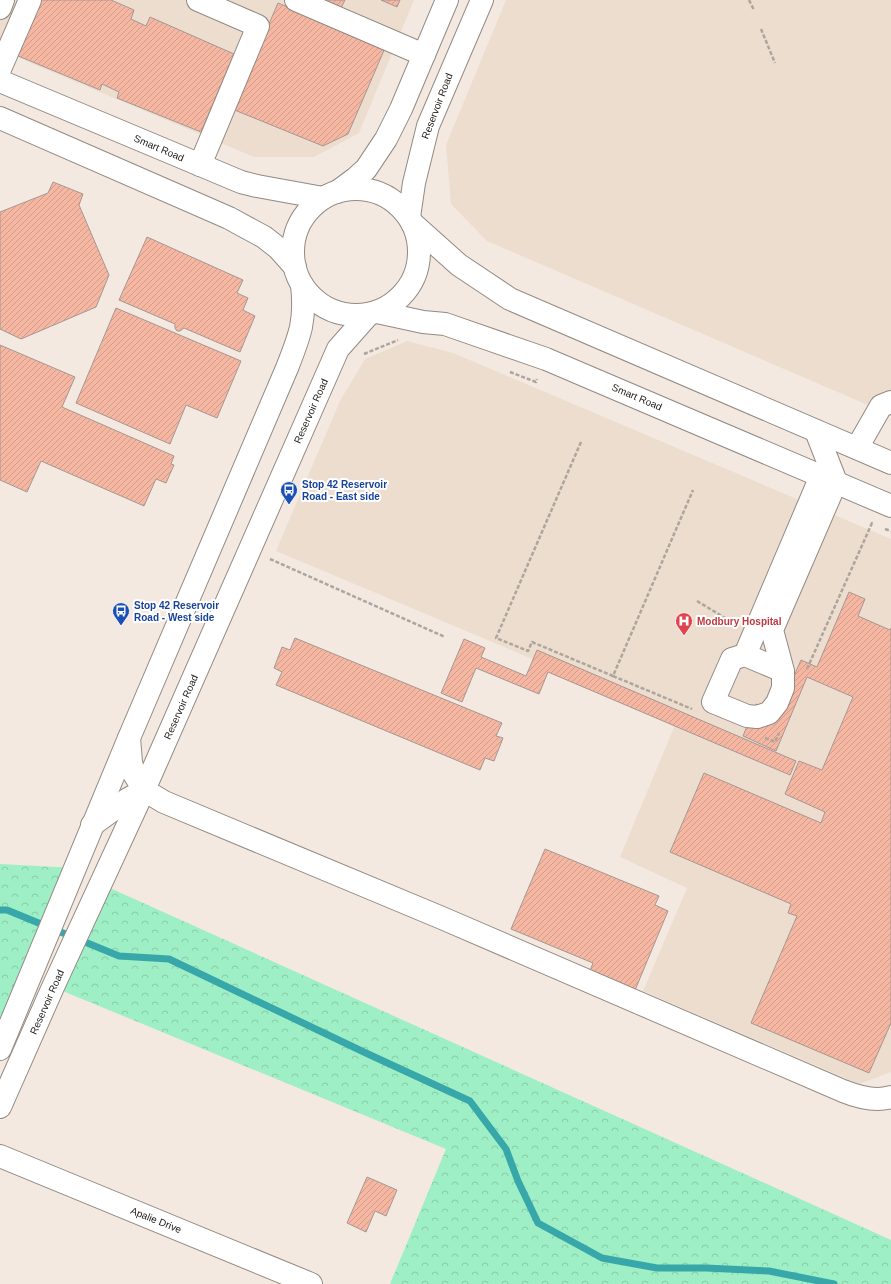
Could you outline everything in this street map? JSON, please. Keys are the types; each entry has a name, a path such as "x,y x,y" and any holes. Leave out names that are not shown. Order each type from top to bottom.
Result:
{"main road":[{"path":"0,8 4,0"},
{"path":"0,69 30,0"},
{"path":"198,0 258,26 200,165"},
{"path":"296,0 424,55"},
{"path":"0,1049 92,825 264,425 300,334 304,303 293,256 293,244 298,228 306,213 314,205 356,178 366,169 376,154 392,128 447,0"},
{"name":"Reservoir Road","path":"410,220 414,183 428,126 482,0"},
{"name":"Smart Road","path":"0,81 241,182 257,186 330,195"},
{"path":"0,118 229,218 264,237 278,248 310,295 319,303 331,310 343,314 356,315 373,313 386,308 398,299 407,289 417,266 419,252 417,237 410,220"},
{"path":"330,195 354,189 372,191 389,198 410,220 459,265 510,299 891,463"},
{"name":"Smart Road","path":"373,313 423,322 445,324 546,359 891,506"},
{"name":"Reservoir Road","path":"0,1107 144,790 338,349 373,313"},
{"path":"858,448 881,406 891,402"},
{"path":"816,431 828,479 772,630 783,671 783,688 777,703 769,713 757,717 747,716 713,702 732,659 745,654 828,479"},
{"path":"745,654 783,671"},
{"path":"129,738 131,762 134,774 144,790 164,802 442,918 860,1098 884,1100 891,1097"},
{"path":"92,825 128,799 144,790"},
{"name":"Apalie Drive","path":"0,1156 309,1284"}],"path":[{"path":"750,0 754,10"},
{"path":"761,29 775,63"},
{"path":"364,354 399,340"},
{"path":"508,371 536,382 546,359"},
{"path":"581,442 496,638 528,651 532,642 613,676 693,490"},
{"path":"807,669 872,523 878,526"},
{"path":"885,528 891,531"},
{"path":"267,558 445,637"}],"shaded area":[{"path":"0,0 414,0 359,133 314,157 254,157 0,50"},
{"path":"506,0 891,0 891,415 487,241 451,204 446,145"},
{"name":"Modbury Hospital","path":"407,341 453,353 891,539 891,1072 859,1084 643,991 687,888 620,857 677,720 276,551 340,401 365,359"}],"green space":[{"path":"0,864 75,868 0,1046"},
{"path":"101,884 891,1240 891,1284 390,1284 446,1149 53,987"}],"building":[{"path":"40,0 111,0 134,10 131,19 146,26 150,17 234,54 201,132 117,98 119,92 102,84 100,90 16,55"},
{"path":"322,0 345,0 341,8"},
{"path":"381,0 400,0 397,7"},
{"path":"278,3 385,48 348,134 323,146 232,109"},
{"path":"53,182 83,194 79,205 109,275 96,307 21,339 0,329 0,212 48,193"},
{"path":"147,237 243,280 237,293 248,298 243,310 255,316 240,352 184,328 177,331 175,324 119,300"},
{"path":"116,308 241,361 217,418 186,405 170,444 76,403"},
{"path":"0,345 75,377 62,407 174,456 171,464 174,465 166,483 156,479 144,506 41,461 27,492 0,480"},
{"path":"849,592 865,599 858,616 890,630 891,628 891,1023 869,1073 751,1023 797,916 788,913 791,904 670,852 704,773 821,823 825,812 785,794 799,761 822,770 853,697 807,677 776,751 743,736 756,704 778,713 801,660 817,667"},
{"path":"295,638 502,723 496,736 503,738 494,761 485,758 480,770 276,685 282,672 274,668 282,647 290,650"},
{"path":"464,639 485,648 481,657 526,676 537,650 796,761 790,775 548,672 539,694 476,668 462,702 441,693"},
{"path":"545,849 659,896 655,905 668,911 633,995 588,976 593,963 511,929"},
{"path":"367,1177 397,1190 386,1216 375,1211 366,1232 347,1223"}],"waterway":[{"path":"0,910 7,910 119,956 169,959 470,1101 506,1149 518,1181 538,1223 602,1258 657,1268 706,1268 769,1271 834,1284"}],"place":[{"name":"Stop 42 Reservoir Road - East side","path":"289,505"},
{"name":"Stop 42 Reservoir Road - West side","path":"121,626"},
{"name":"Modbury Hospital","path":"684,636"}]}
